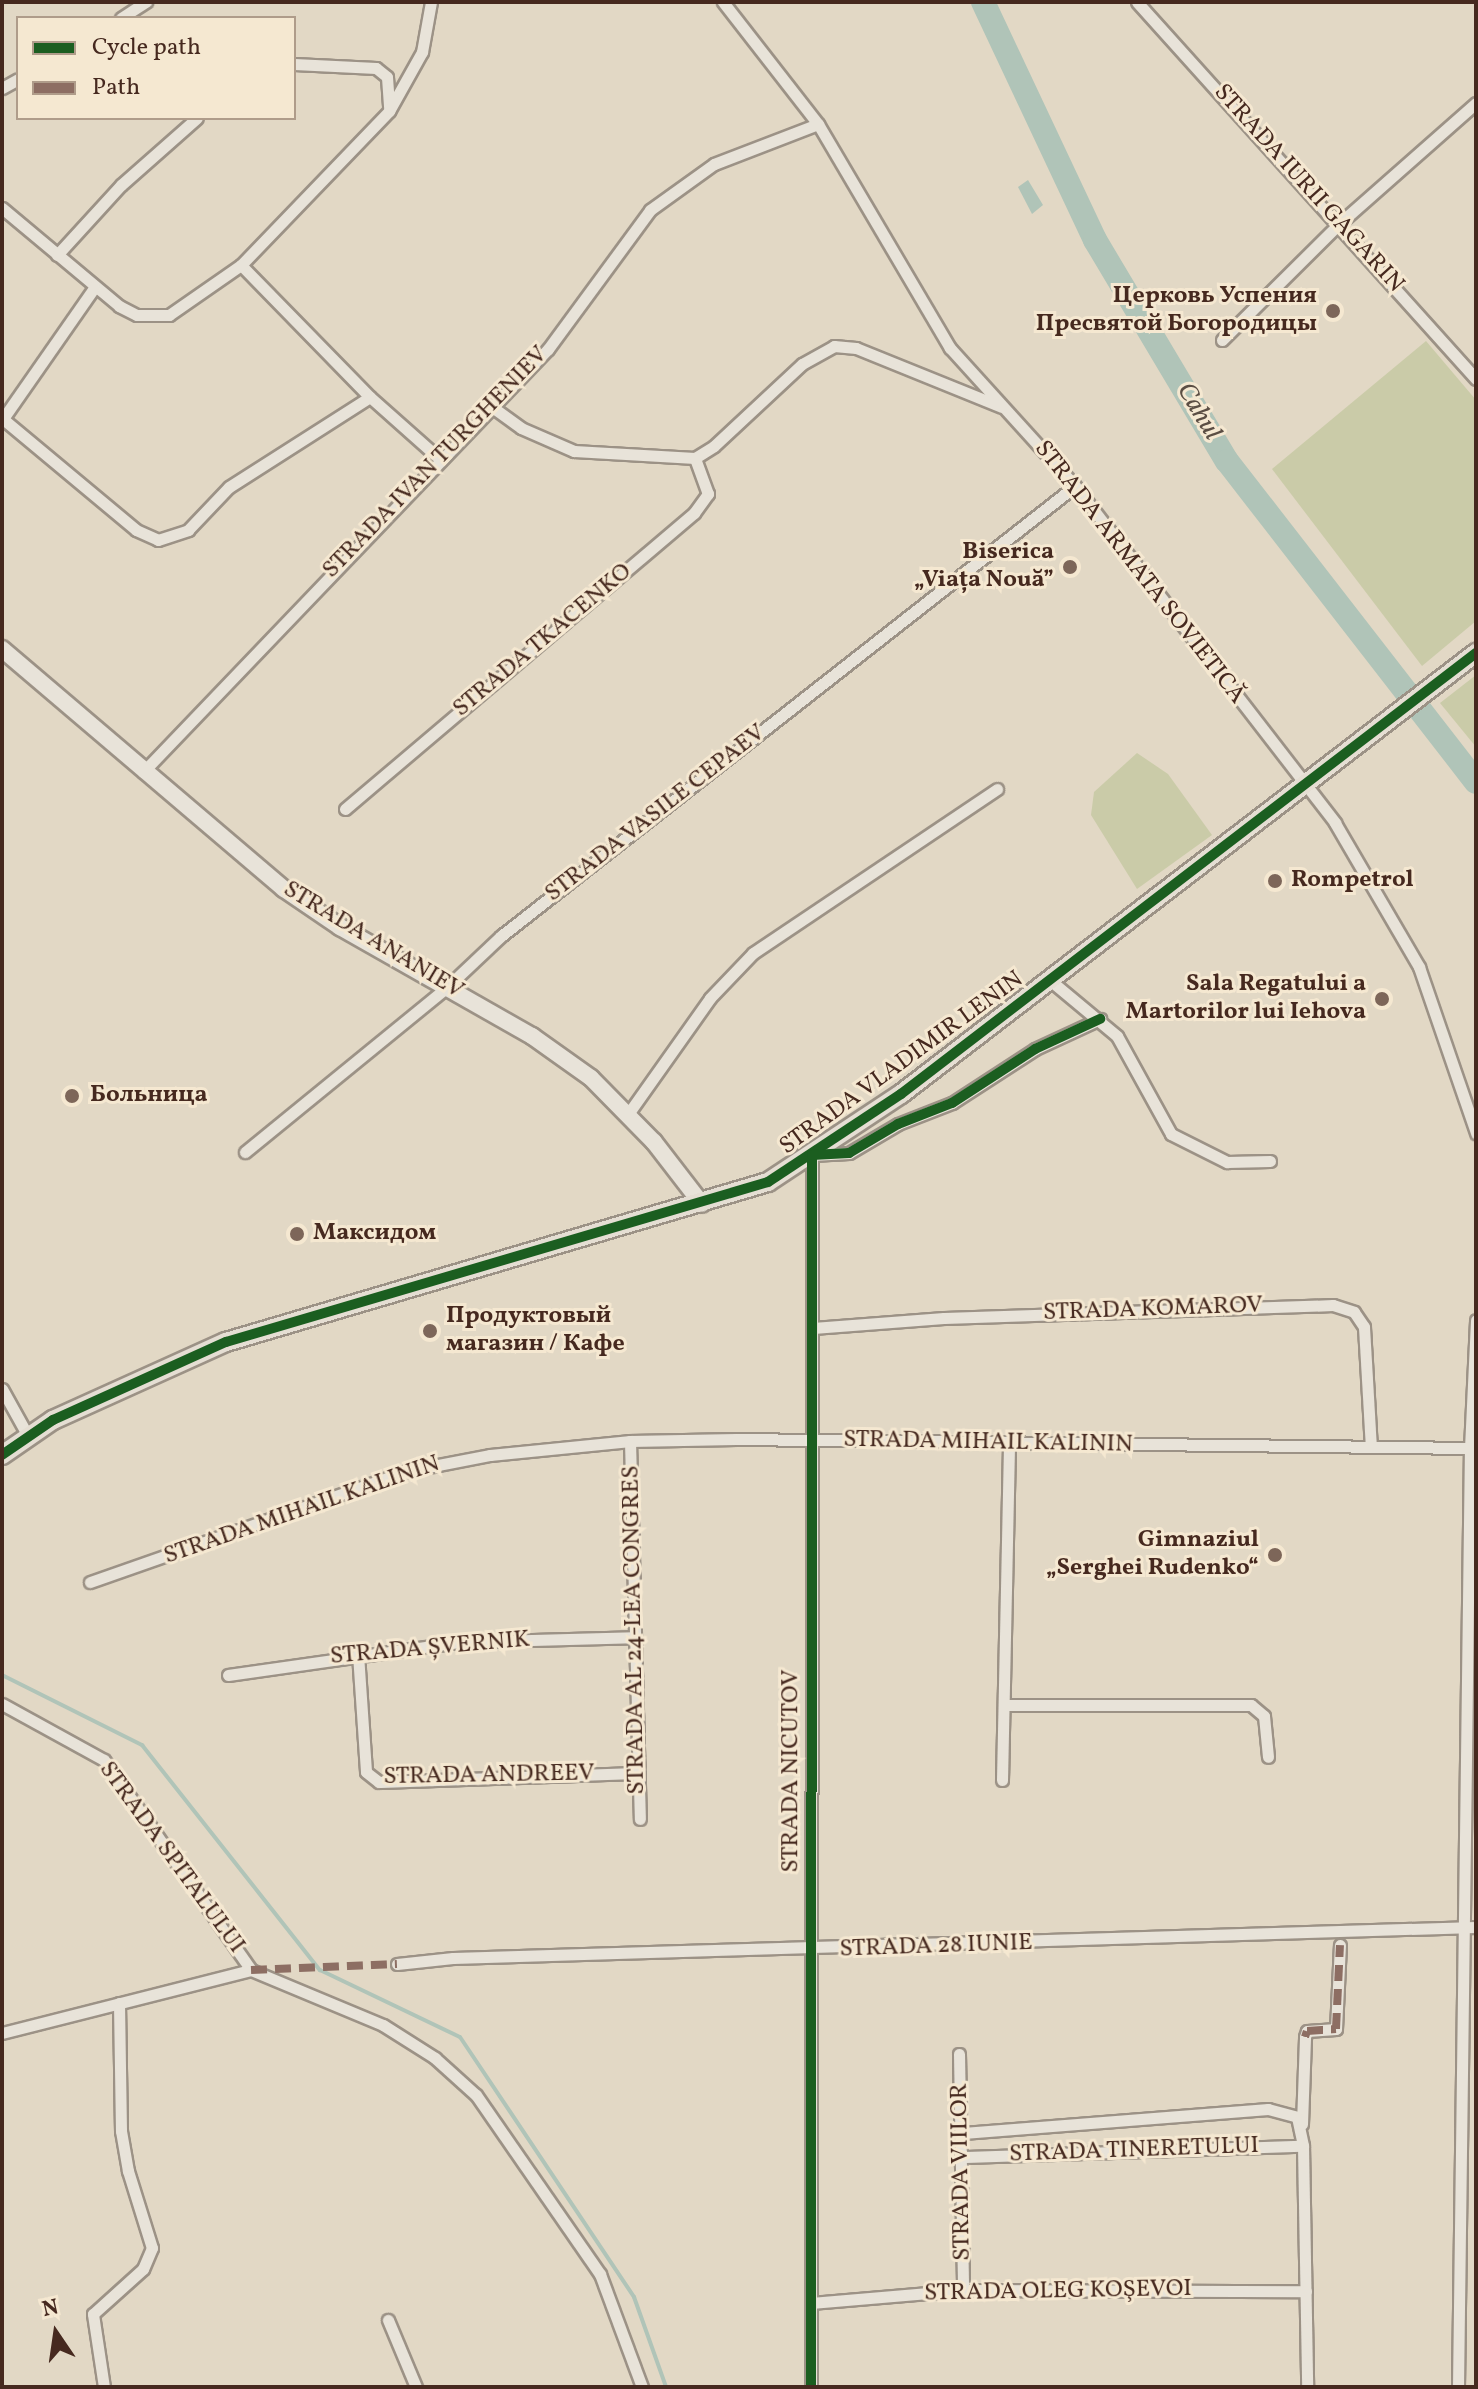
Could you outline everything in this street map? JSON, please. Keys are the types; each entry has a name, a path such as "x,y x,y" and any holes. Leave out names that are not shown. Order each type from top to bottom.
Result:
{"main road":[{"name":"STRADA VLADIMIR LENIN","path":"2,1455 28,1436 226,1342 702,1204 768,1182 812,1155 1051,981 1476,653"}],"street":[{"path":"124,16 146,2"},
{"path":"2,208 94,288 137,315 169,315 241,265 389,111 422,52 431,2"},
{"name":"STRADA ARMATA SOVIETICĂ","path":"723,2 818,124 950,348 1075,486 1307,786 1404,934 1461,1077 1476,1133"},
{"name":"STRADA IURII GAGARIN","path":"1137,2 1341,222 1476,379"},
{"path":"296,64 376,68 387,77 389,111"},
{"path":"1222,340 1341,222 1476,103"},
{"path":"57,255 121,185 195,120"},
{"name":"STRADA IVAN TURGHENIEV","path":"143,772 441,460 495,409 581,307 650,210 714,164 818,124"},
{"path":"241,265 370,397 441,460"},
{"path":"94,288 2,420 136,530 158,540 179,536 229,487 370,397"},
{"path":"495,409 521,428 574,451 695,458 714,446 802,364 834,346 856,348 1005,408"},
{"name":"STRADA TKACENKO","path":"345,809 694,513 708,494 695,458"},
{"name":"STRADA VASILE CEPAEV","path":"245,1152 446,988 514,926 1075,486"},
{"name":"STRADA ANANIEV","path":"2,649 143,772 314,910 554,1050 628,1114 702,1204"},
{"path":"628,1114 710,998 753,953 997,789"},
{"path":"1051,981 1100,1019 1131,1056 1171,1134 1227,1162 1270,1161"},
{"path":"812,1155 849,1153 898,1124 952,1103 1035,1049 1100,1019"},
{"name":"STRADA NICUTOV","path":"811,2387 812,1155"},
{"name":"STRADA KOMAROV","path":"813,1328 944,1318 1333,1305 1354,1312 1364,1327 1371,1447"},
{"path":"1458,2387 1470,1927 1476,1320"},
{"path":"2,1389 28,1436"},
{"name":"STRADA MIHAIL KALININ","path":"90,1582 407,1471 490,1455 630,1441 1473,1448"},
{"name":"STRADA AL 24-LEA CONGRES","path":"630,1441 640,1819"},
{"path":"1002,1780 1009,1444"},
{"name":"STRADA ȘVERNIK","path":"228,1675 358,1654 459,1642 633,1637"},
{"name":"STRADA ANDREEV","path":"358,1654 366,1772 379,1782 637,1773"},
{"name":"STRADA SPITALULUI","path":"2,1704 104,1760 251,1970"},
{"path":"1005,1705 1251,1705 1264,1716 1268,1757"},
{"name":"STRADA 28 IUNIE","path":"397,1964 453,1958 811,1950 1470,1927"},
{"path":"1307,2387 1301,2129 1305,2037 1307,2031 1336,2029 1340,1945"},
{"path":"2,2033 251,1970 383,2025 435,2058 476,2095 600,2274 642,2387"},
{"path":"104,2387 93,2314 143,2269 152,2248 128,2171 121,2131 119,2003"},
{"name":"STRADA VIILOR","path":"959,2054 964,2157 963,2290"},
{"name":"STRADA TINERETULUI","path":"963,2133 1285,2110 1301,2129"},
{"name":"STRADA TINERETULUI","path":"964,2157 1303,2146"},
{"name":"STRADA OLEG KOŞEVOI","path":"811,2303 963,2290 1306,2291"},
{"path":"388,2320 416,2387"}],"green space":[{"path":"1426,341 1476,400 1476,621 1422,666 1272,469"},
{"path":"1476,675 1476,747 1440,703"},
{"path":"1137,753 1168,774 1212,835 1137,889 1091,815 1094,792"}],"shaded area":[{"path":"1028,180 1043,205 1032,214 1018,187"}],"waterway":[{"name":"Cahul","path":"983,2 1095,240 1227,461 1476,782"},
{"path":"2,1675 142,1745 320,1970 460,2037 634,2297 666,2387"}],"marked path":[{"path":"1305,2037 1307,2031 1336,2029 1340,1945"},
{"path":"251,1970 397,1964"}],"cycle path":[{"path":"2,1455 53,1420 226,1342 768,1182 901,1094 1476,653"},
{"path":"811,2387 812,1155 849,1153 898,1124 952,1103 1035,1049 1100,1019"}],"place":[{"name":"Церковь Успения Пресвятой Богородицы","path":"1333,311"},
{"name":"Biserica „Viața Nouă”","path":"1070,567"},
{"name":"Rompetrol","path":"1275,881"},
{"name":"Sala Regatului a Martorilor lui Iehova","path":"1382,999"},
{"name":"Больница","path":"72,1096"},
{"name":"Максидом","path":"297,1234"},
{"name":"Продуктовый магазин / Кафе","path":"430,1331"},
{"name":"Gimnaziul „Serghei Rudenko“","path":"1275,1555"}]}
